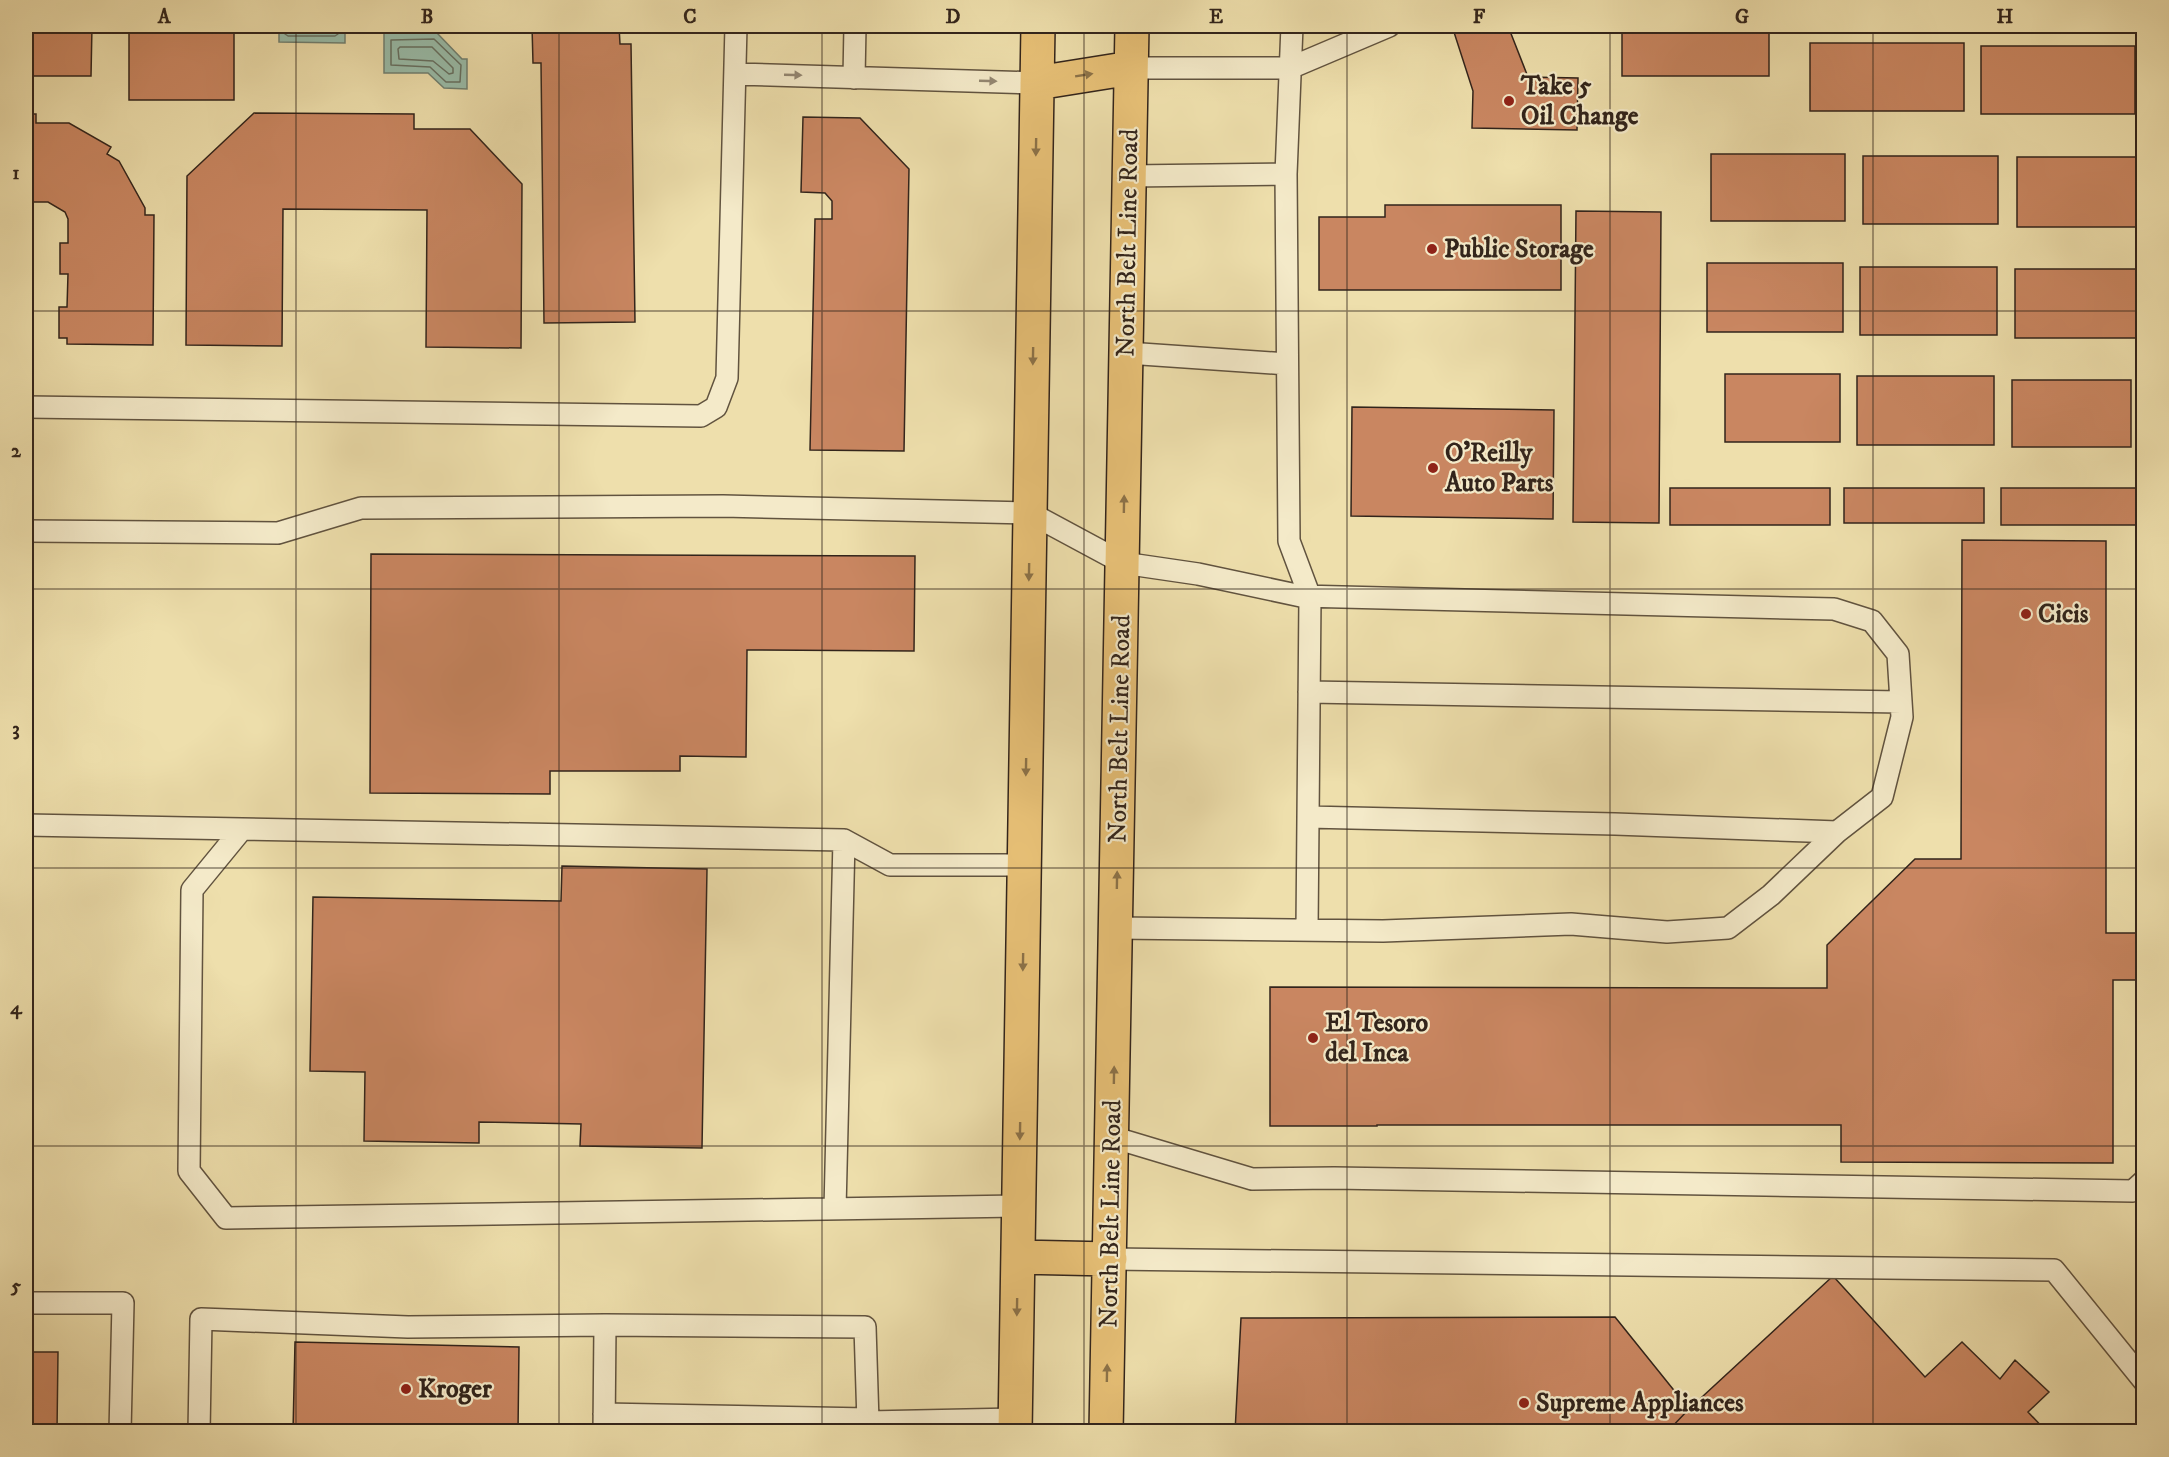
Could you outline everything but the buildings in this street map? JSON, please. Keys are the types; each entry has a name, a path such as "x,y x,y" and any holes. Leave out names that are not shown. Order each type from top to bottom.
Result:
{"main road":[{"path":"1015,1425 1038,26"},
{"name":"North Belt Line Road","path":"1106,1431 1132,26"},
{"path":"1038,82 1131,68"},
{"path":"1018,1257 1110,1259"}],"lane":[{"path":"26,407 701,416 716,406 727,378 736,26"},
{"path":"854,78 855,26"},
{"path":"1292,26 1286,174 1289,541 1310,597 1307,930"},
{"path":"1131,68 1290,68 1389,26"},
{"path":"735,74 1038,82"},
{"path":"1129,176 1286,174"},
{"path":"1126,353 1287,364"},
{"path":"26,531 278,533 361,508 723,506 1030,513 1123,563 1170,569 1310,597 1834,609 1872,621 1898,654 1902,717 1882,797 1838,832 1770,895 1728,928 1667,932 1571,924 1383,931 1116,928"},
{"path":"1309,692 1901,702"},
{"path":"1308,817 1838,832"},
{"path":"26,825 844,840 890,866 1024,865"},
{"path":"242,829 192,890 189,1171 226,1218 1018,1206"},
{"path":"835,1209 844,840"},
{"path":"1112,1137 1252,1179 2133,1191 2144,1181"},
{"path":"1110,1259 2054,1270 2144,1381"},
{"path":"26,1303 123,1303 120,1431"},
{"path":"199,1431 201,1319 408,1328 605,1325 865,1328 868,1424"},
{"path":"605,1325 604,1423 1015,1425"}],"water":[{"path":"279,26 345,26 345,43 279,42"},
{"path":"384,33 437,33 462,59 467,59 467,89 444,88 428,73 384,73"}],"place":[{"name":"Take 5 Oil Change","path":"1509,101"},
{"name":"Public Storage","path":"1432,249"},
{"name":"O'Reilly Auto Parts","path":"1433,468"},
{"name":"Cicis","path":"2026,614"},
{"name":"El Tesoro del Inca","path":"1313,1038"},
{"name":"Kroger","path":"406,1389"},
{"name":"Supreme Appliances","path":"1524,1403"}]}
